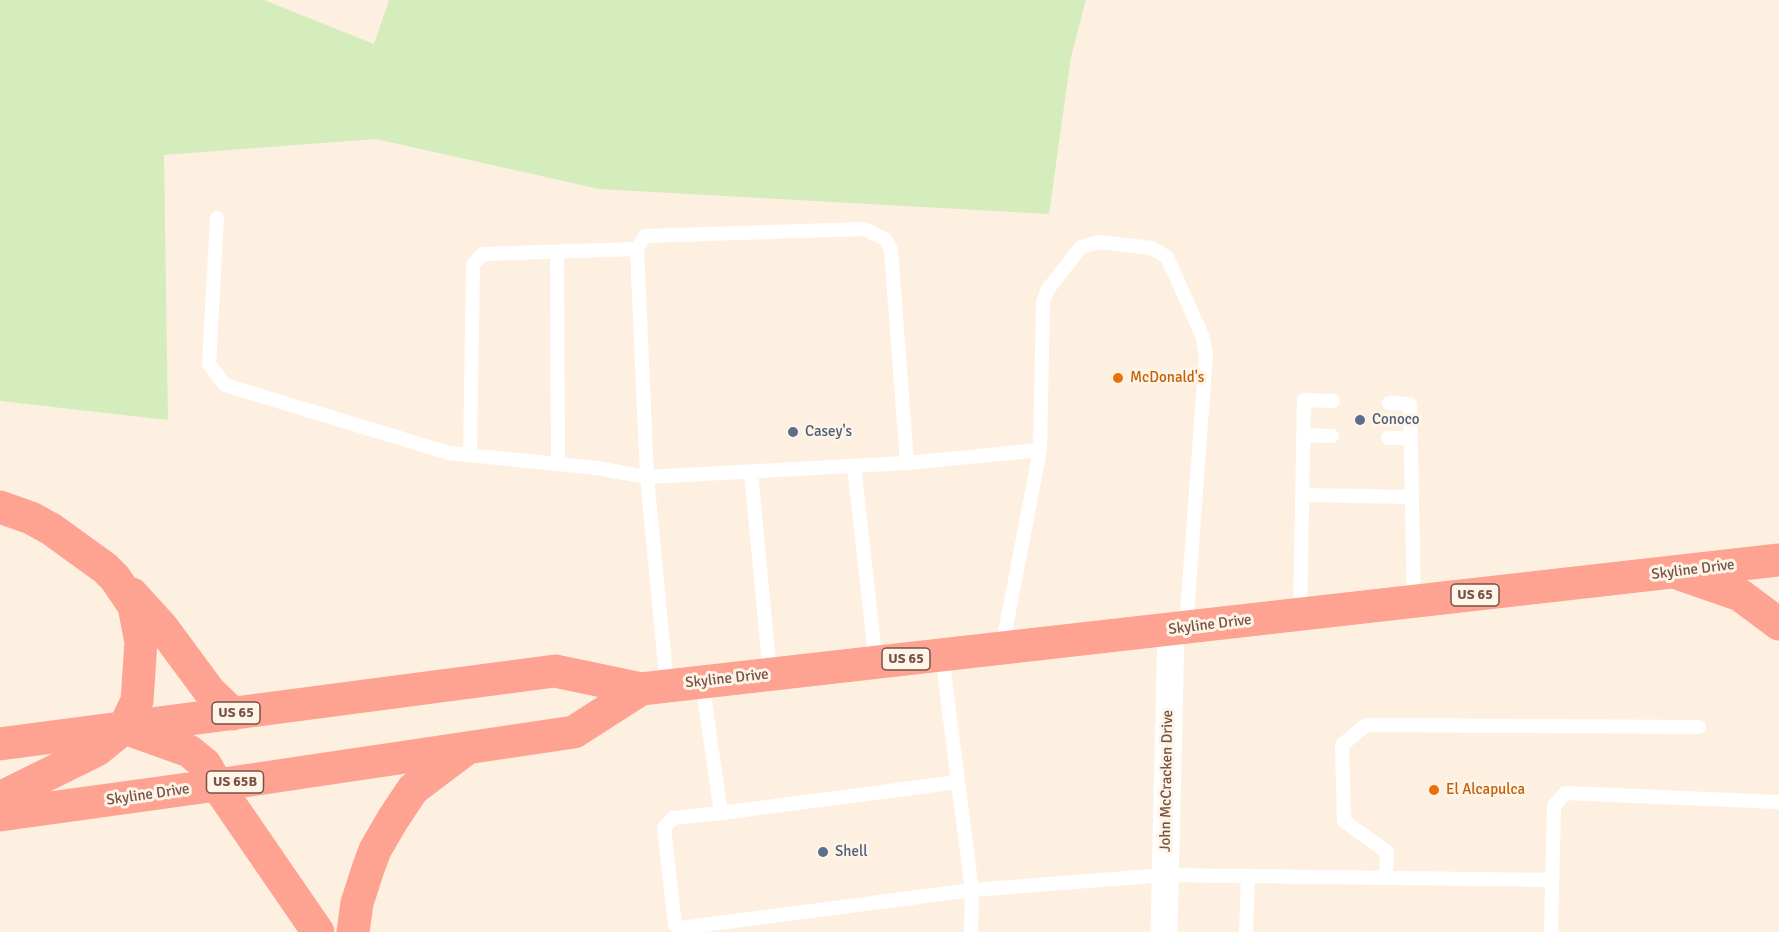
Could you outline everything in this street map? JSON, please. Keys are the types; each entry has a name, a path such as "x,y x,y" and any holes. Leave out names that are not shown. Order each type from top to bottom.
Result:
{"highway":[{"path":"0,507 31,518 95,559 153,615 210,692 233,714"},
{"name":"Skyline Drive","path":"0,744 555,671 654,687 1779,560"},
{"path":"1675,573 1740,595 1779,624"},
{"path":"0,798 97,750 124,728 137,700 141,642 134,606 115,578"},
{"name":"Skyline Drive","path":"0,815 574,732 654,687"},
{"path":"124,728 189,751 205,764 318,932"},
{"name":"US 65","path":"353,932 357,903 375,850 401,806 422,781 470,746"}],"street":[{"name":"John McCracken Drive","path":"1164,932 1165,875 1179,629"}],"lane":[{"path":"217,218 208,364 225,385 449,453 597,468 647,477 907,463 1040,450"},
{"path":"654,687 637,249 645,236 864,230 885,239 891,250 907,463"},
{"path":"1002,649 1040,450 1043,302 1048,290 1081,247 1099,242 1152,248 1167,257 1202,335 1206,354 1179,629"},
{"path":"470,455 473,265 483,254 637,249"},
{"path":"558,252 558,464"},
{"path":"1300,615 1304,400 1333,401"},
{"path":"1389,403 1410,404 1414,602"},
{"path":"1303,435 1332,436"},
{"path":"1388,438 1410,438"},
{"path":"854,466 876,663"},
{"path":"751,472 770,675"},
{"path":"1302,495 1412,497"},
{"path":"942,655 972,890 971,932"},
{"path":"702,682 721,813"},
{"path":"1386,878 1387,852 1344,821 1342,745 1366,725 1699,727"},
{"path":"958,782 673,818 664,828 675,928 972,890 1165,875 1552,880"},
{"path":"1551,932 1554,806 1565,793 1779,802"},
{"path":"1246,932 1248,876"}],"green space":[{"path":"0,0 264,0 374,44 389,0 1086,0 1071,57 1049,214 599,189 376,139 164,155 168,420 0,401"}],"place":[{"name":"McDonald's","path":"1118,378"},
{"name":"Conoco","path":"1360,420"},
{"name":"Casey's","path":"793,432"},
{"name":"El Alcapulca","path":"1434,790"},
{"name":"Shell","path":"823,852"}]}
